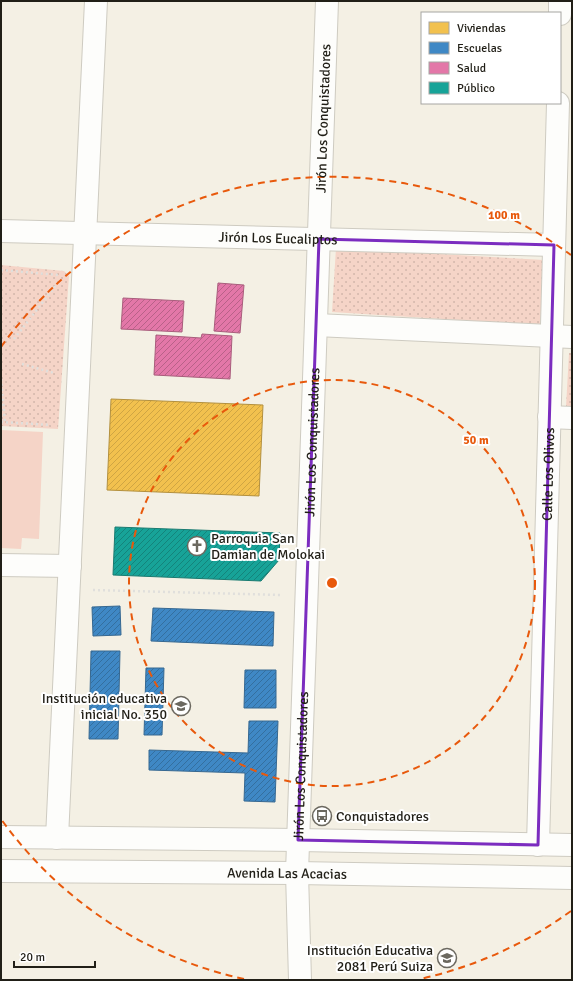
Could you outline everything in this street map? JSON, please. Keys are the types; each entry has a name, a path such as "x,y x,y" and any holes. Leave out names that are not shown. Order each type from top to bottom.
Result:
{"street":[{"path":"57,838 96,1"},
{"name":"Jirón Los Conquistadores","path":"300,980 297,873 327,1"},
{"path":"560,1 560,12"},
{"name":"Calle Los Olivos","path":"538,845 549,417 562,337 554,245 558,104"},
{"name":"Jirón Los Eucaliptos","path":"1,231 554,245"},
{"path":"316,326 562,337"},
{"path":"549,417 572,418"},
{"path":"1,565 70,566"},
{"path":"1,837 572,845"},
{"name":"Avenida Las Acacias","path":"1,870 572,878"}],"path":[{"path":"1,270 59,275 62,278"},
{"path":"14,339 57,284"},
{"path":"22,364 58,374 79,376"},
{"path":"1,379 5,422"},
{"path":"1,422 54,426"},
{"path":"68,589 307,596"}],"highlighted area":[{"path":"319,239 554,245 538,845 298,840"}],"shaded area":[{"path":"336,248 544,260 540,325 332,312"},
{"path":"1,265 64,271 69,276 58,429 1,426"},
{"path":"569,353 572,353 572,408 566,407"},
{"path":"1,430 43,432 39,539 22,538 21,549 1,548"}],"building: Viviendas":[{"path":"111,399 263,405 259,496 107,490"}],"building: Escuelas":[{"path":"120,606 121,635 93,636 92,607"},
{"path":"153,608 274,612 273,646 151,641"},
{"path":"91,651 120,651 118,739 89,739"},
{"path":"146,668 164,668 162,735 144,735"},
{"path":"245,670 276,670 276,708 244,708"},
{"path":"249,721 278,721 275,802 244,801 245,773 149,770 149,750 248,753"}],"building: Salud":[{"path":"218,283 244,285 240,333 214,331"},
{"path":"123,298 184,301 182,332 121,329"},
{"path":"202,334 232,336 230,379 154,375 156,335 201,338"}],"building: Público":[{"name":"Parroquia San Damian de Molokai","path":"115,527 280,533 279,560 261,581 113,575"}],"place":[{"name":"Parroquia San Damian de Molokai","path":"197,546"},
{"name":"Institución educativa inicial No. 350","path":"181,706"},
{"name":"Conquistadores","path":"322,816"},
{"name":"Institución Educativa 2081 Perú Suiza","path":"447,958"}]}
